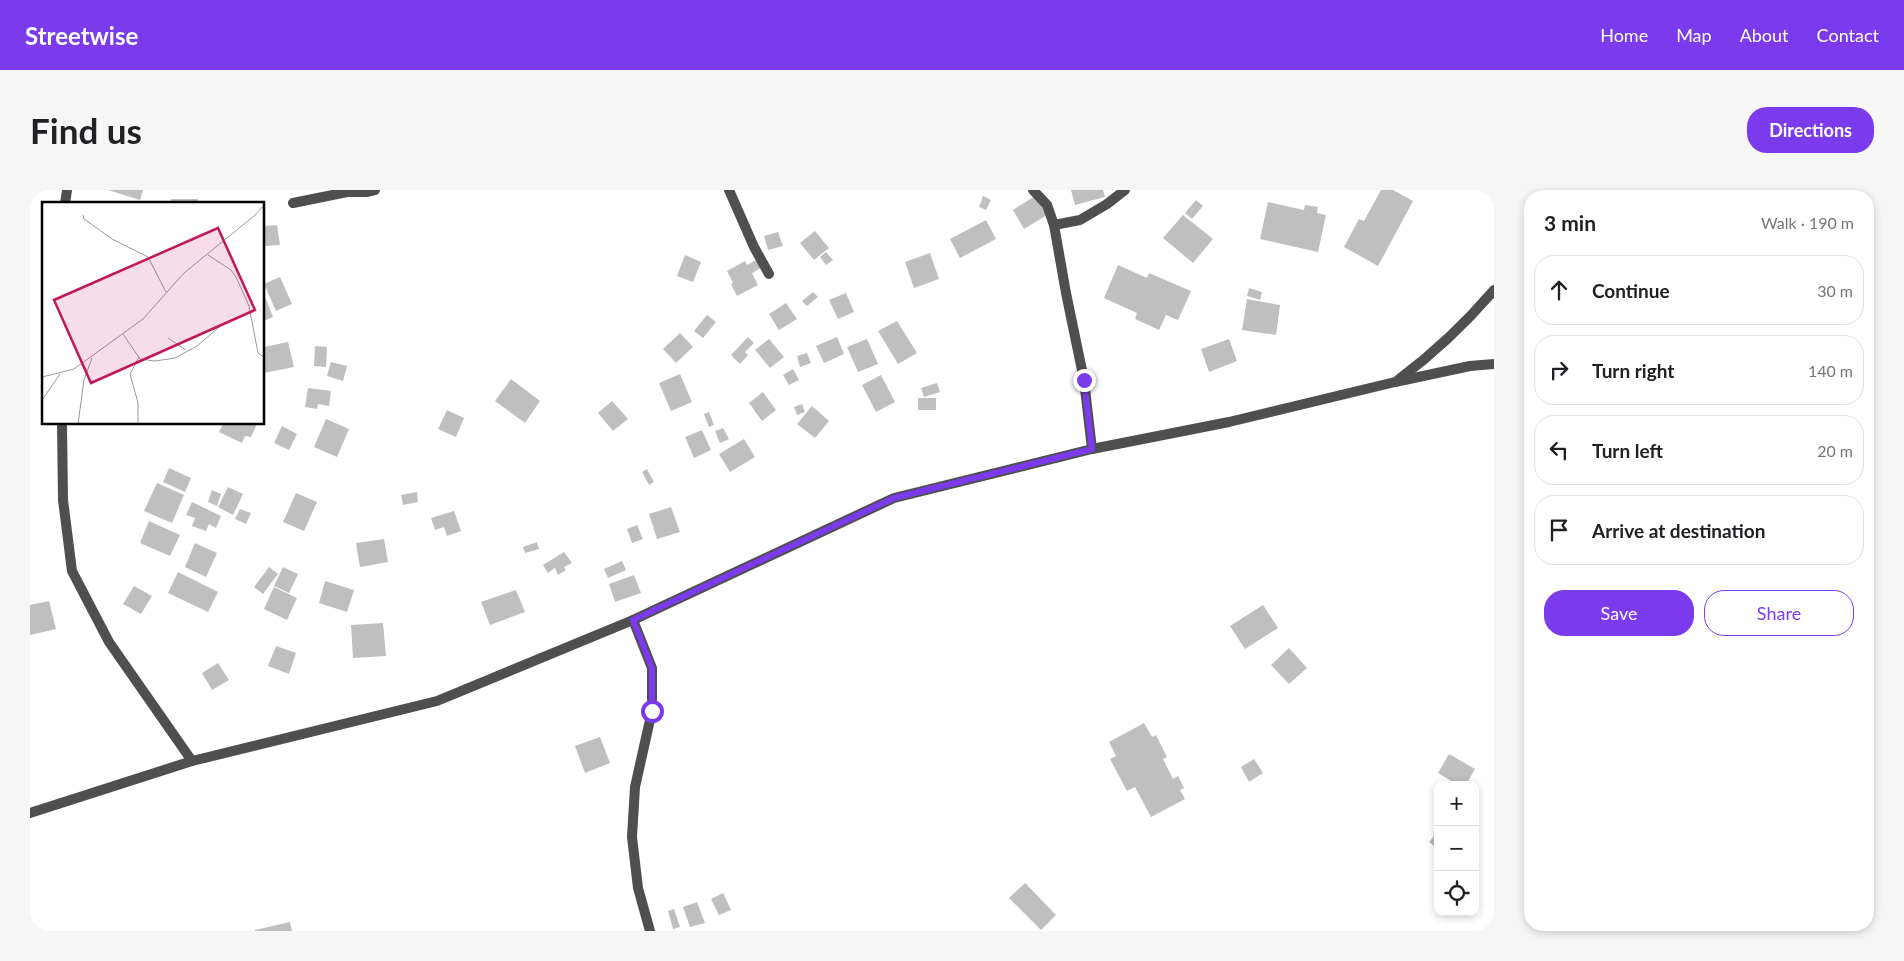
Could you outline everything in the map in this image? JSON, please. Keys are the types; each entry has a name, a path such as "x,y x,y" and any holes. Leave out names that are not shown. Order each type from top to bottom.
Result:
{"street":[{"path":"294,203 348,192 375,190"},
{"path":"729,190 754,248 769,274"},
{"path":"1033,190 1046,205 1054,225 1084,380 1092,449"},
{"path":"1054,225 1080,220 1107,204 1125,190"},
{"path":"1396,382 1429,356 1472,316 1494,290"},
{"path":"30,813 192,761 436,701 633,620 894,498 1092,449 1229,422 1470,366 1494,364"},
{"path":"62,425 63,500 72,571 109,642 192,761"},
{"path":"633,620 652,668 652,711 635,787 632,837 638,888 650,931"}],"building":[{"path":"108,190 143,190 140,200"},
{"path":"1071,190 1103,190 1105,197 1075,205"},
{"path":"1381,190 1393,190 1413,201 1378,266 1344,247 1359,219 1364,221"},
{"path":"983,196 991,200 986,210 979,207"},
{"path":"1035,196 1047,215 1024,229 1013,210"},
{"path":"171,199 198,199 198,202 172,202"},
{"path":"1196,200 1203,206 1192,219 1185,213"},
{"path":"1268,202 1304,210 1305,205 1318,207 1317,213 1326,215 1318,252 1260,239"},
{"path":"1183,215 1213,239 1193,263 1163,238"},
{"path":"986,220 996,239 960,258 950,239"},
{"path":"277,225 280,245 265,246 265,226"},
{"path":"815,231 829,248 814,260 800,243"},
{"path":"778,232 783,246 768,250 764,236"},
{"path":"826,252 833,260 826,265 820,257"},
{"path":"930,253 939,279 914,288 905,262"},
{"path":"685,255 701,262 693,282 677,276"},
{"path":"756,260 761,268 752,273 758,285 737,296 727,271 745,261 747,265"},
{"path":"1118,265 1147,278 1149,273 1191,291 1178,320 1166,315 1159,330 1135,319 1137,313 1104,298"},
{"path":"280,277 292,304 276,311 265,284"},
{"path":"1249,288 1262,292 1260,300 1247,296"},
{"path":"813,292 818,297 807,306 802,301"},
{"path":"846,293 854,312 838,319 829,300"},
{"path":"265,297 273,317 265,321"},
{"path":"1247,299 1280,305 1276,335 1242,330"},
{"path":"786,303 797,319 779,330 769,314"},
{"path":"707,315 716,322 703,338 694,331"},
{"path":"897,321 917,353 898,364 878,331"},
{"path":"680,333 693,347 676,363 663,349"},
{"path":"748,337 754,343 745,352 748,355 740,364 731,355"},
{"path":"837,337 844,354 824,363 816,346"},
{"path":"769,339 784,357 770,368 755,350"},
{"path":"867,339 878,364 858,372 847,347"},
{"path":"1229,339 1237,361 1209,372 1201,349"},
{"path":"288,342 294,367 265,373 265,347"},
{"path":"315,346 327,347 326,367 314,366"},
{"path":"807,353 811,363 800,367 797,356"},
{"path":"331,362 347,366 343,381 327,376"},
{"path":"793,369 799,380 789,385 783,375"},
{"path":"680,374 692,402 671,411 659,383"},
{"path":"881,375 895,402 876,412 862,385"},
{"path":"511,379 540,401 525,423 495,401"},
{"path":"937,383 940,392 924,397 921,388"},
{"path":"308,388 331,391 329,406 318,404 317,409 305,407"},
{"path":"763,392 776,410 762,421 749,403"},
{"path":"918,398 936,398 936,410 918,410"},
{"path":"612,401 628,419 613,431 598,413"},
{"path":"802,404 805,412 797,415 794,407"},
{"path":"812,406 829,421 815,438 797,424"},
{"path":"447,410 464,418 456,437 438,429"},
{"path":"709,412 714,425 709,427 704,414"},
{"path":"326,419 349,429 337,457 314,447"},
{"path":"222,425 257,425 251,437 245,436 242,443 219,432"},
{"path":"282,426 297,434 289,450 274,443"},
{"path":"723,428 729,439 720,443 715,431"},
{"path":"702,430 711,450 694,458 685,437"},
{"path":"744,439 755,457 730,472 719,454"},
{"path":"169,468 191,478 185,492 163,482"},
{"path":"647,469 654,482 649,485 642,472"},
{"path":"157,483 184,495 172,523 144,511"},
{"path":"228,487 243,494 233,515 218,507"},
{"path":"212,490 221,494 217,506 208,502"},
{"path":"417,492 418,502 403,505 401,495"},
{"path":"296,493 317,502 304,531 283,522"},
{"path":"192,502 221,516 216,528 209,524 206,531 192,526 195,518 186,515"},
{"path":"671,507 680,532 657,539 649,514"},
{"path":"240,509 251,513 246,524 235,519"},
{"path":"454,511 461,531 447,536 444,527 435,530 431,518"},
{"path":"149,521 180,535 170,556 140,543"},
{"path":"637,525 643,539 632,543 627,529"},
{"path":"384,539 388,562 360,567 356,543"},
{"path":"537,542 539,549 525,553 523,547"},
{"path":"195,543 217,553 206,577 185,567"},
{"path":"564,552 572,563 564,567 566,570 558,575 555,568 548,573 543,565"},
{"path":"622,561 626,570 608,578 604,569"},
{"path":"269,567 278,574 263,594 254,587"},
{"path":"283,567 298,574 289,593 274,586"},
{"path":"178,572 218,592 208,612 168,593"},
{"path":"634,575 641,593 615,602 609,584"},
{"path":"325,581 354,590 347,612 319,603"},
{"path":"134,586 152,596 141,614 123,604"},
{"path":"274,587 297,598 287,620 264,609"},
{"path":"516,590 525,612 490,625 481,602"},
{"path":"49,601 56,629 30,635 30,605"},
{"path":"1263,605 1278,628 1245,649 1230,626"},
{"path":"383,623 386,656 353,658 351,625"},
{"path":"276,646 296,653 289,674 268,666"},
{"path":"1289,648 1307,668 1289,684 1271,665"},
{"path":"218,663 229,680 212,690 202,673"},
{"path":"1144,723 1152,737 1156,735 1167,757 1163,759 1173,779 1178,776 1184,788 1180,790 1185,799 1151,817 1135,787 1127,791 1110,759 1116,756 1109,742"},
{"path":"600,737 610,763 585,773 575,746"},
{"path":"1449,754 1475,769 1468,781 1451,781 1438,773"},
{"path":"1254,759 1263,773 1249,782 1241,767"},
{"path":"1434,836 1434,846 1429,842"},
{"path":"1025,883 1056,915 1041,930 1009,898"},
{"path":"723,893 731,910 719,915 711,899"},
{"path":"697,902 705,923 690,927 683,907"},
{"path":"674,909 680,927 673,929 668,911"},
{"path":"290,922 292,931 255,931 255,930"}],"route":[{"path":"652,711 652,668 633,620 894,498 1092,449 1084,380"}]}
